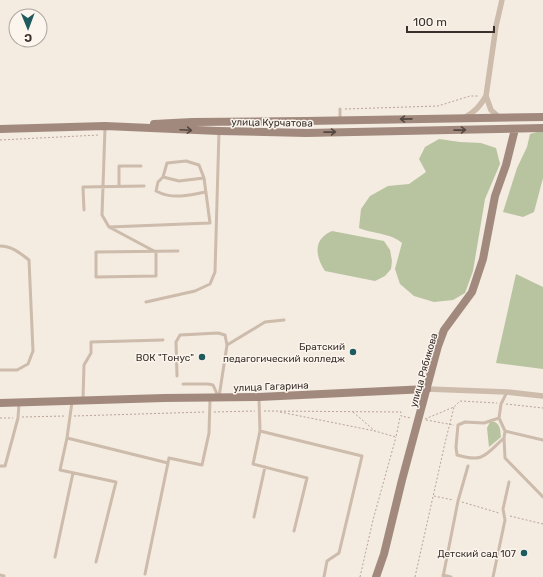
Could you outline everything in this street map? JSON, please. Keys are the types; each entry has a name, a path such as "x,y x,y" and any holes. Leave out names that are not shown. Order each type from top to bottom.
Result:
{"main road":[{"path":"105,126 192,122 306,122 543,117"},
{"path":"306,122 306,133"},
{"name":"улица Курчатова","path":"0,129 105,126 306,133 543,128"},
{"name":"улица Рябикова","path":"376,577 384,554 438,346 444,330 472,292 481,265 495,196 506,165 515,129"},
{"name":"улица Гагарина","path":"0,403 259,397 427,389"},
{"name":"улица Рябикова","path":"383,577 384,554"}],"street":[{"path":"463,118 478,109 486,96 496,26 502,0"},
{"path":"486,96 491,110 500,118"},
{"name":"улица Гагарина","path":"427,389 507,392 543,396"}],"lane":[{"path":"340,109 340,121"},
{"path":"105,126 102,215 109,227 156,252"},
{"path":"146,302 195,291 210,284 215,272 219,131"},
{"path":"109,227 210,223 206,192 204,178 199,165 186,161 166,163 163,177 158,182 156,191 164,196 178,197 206,192"},
{"path":"119,186 119,166 141,166"},
{"path":"163,177 179,181 204,178"},
{"path":"84,210 83,187 144,186"},
{"path":"0,246 7,246 19,252 29,260 33,351 28,364 17,370 0,370"},
{"path":"156,252 156,276 96,277 96,252 178,251"},
{"path":"227,345 265,322 284,320"},
{"path":"177,376 176,342 180,335 218,333 225,335 227,345 219,397"},
{"path":"83,400 84,366 92,353 91,342 163,340"},
{"path":"182,384 213,385 219,397"},
{"path":"507,392 502,404 499,418 505,430 505,458 543,497"},
{"path":"145,574 169,458 202,465 209,433 210,397"},
{"path":"259,397 260,431 253,464 307,478 294,531"},
{"path":"72,401 67,438 60,470 116,482 96,562"},
{"path":"0,466 5,466 18,418 19,403"},
{"path":"499,418 484,423 465,422 458,425 456,447 457,455 470,459 482,458 504,438"},
{"path":"505,430 543,440"},
{"path":"260,431 362,456 339,553 327,561 324,577"},
{"path":"67,438 168,463"},
{"path":"451,577 443,576 458,501 468,466"},
{"path":"254,517 265,467"},
{"path":"55,557 73,473"},
{"path":"493,577 505,520 502,509 509,482"}],"path":[{"path":"340,109 438,106 470,96 479,96"},
{"path":"0,140 105,135"},
{"path":"450,424 424,420 454,407 460,401 543,408"},
{"path":"415,577 454,407"},
{"path":"0,418 260,411 401,412 360,577"},
{"path":"277,412 396,436"},
{"path":"353,412 375,431"},
{"path":"401,416 419,419"},
{"path":"434,496 543,524"}],"green space":[{"path":"541,131 543,132 543,178 534,212 523,217 503,212 517,168 527,147 530,134"},
{"path":"439,139 481,143 496,148 500,164 485,199 473,271 465,293 453,300 434,302 414,296 400,284 395,269 402,243 393,237 359,228 361,209 370,196 388,186 409,184 426,172 419,159 425,147"},
{"path":"332,231 384,241 390,250 392,261 391,269 385,276 375,281 325,271 319,260 318,248 321,239"},
{"path":"516,274 543,287 543,369 496,363"},
{"path":"490,422 495,422 498,425 500,428 501,437 489,447 487,428"}],"place":[{"name":"Братский педагогический колледж","path":"353,352"},
{"name":"ВОК \"Тонус\"","path":"202,357"},
{"name":"Детский сад 107","path":"524,553"}]}
